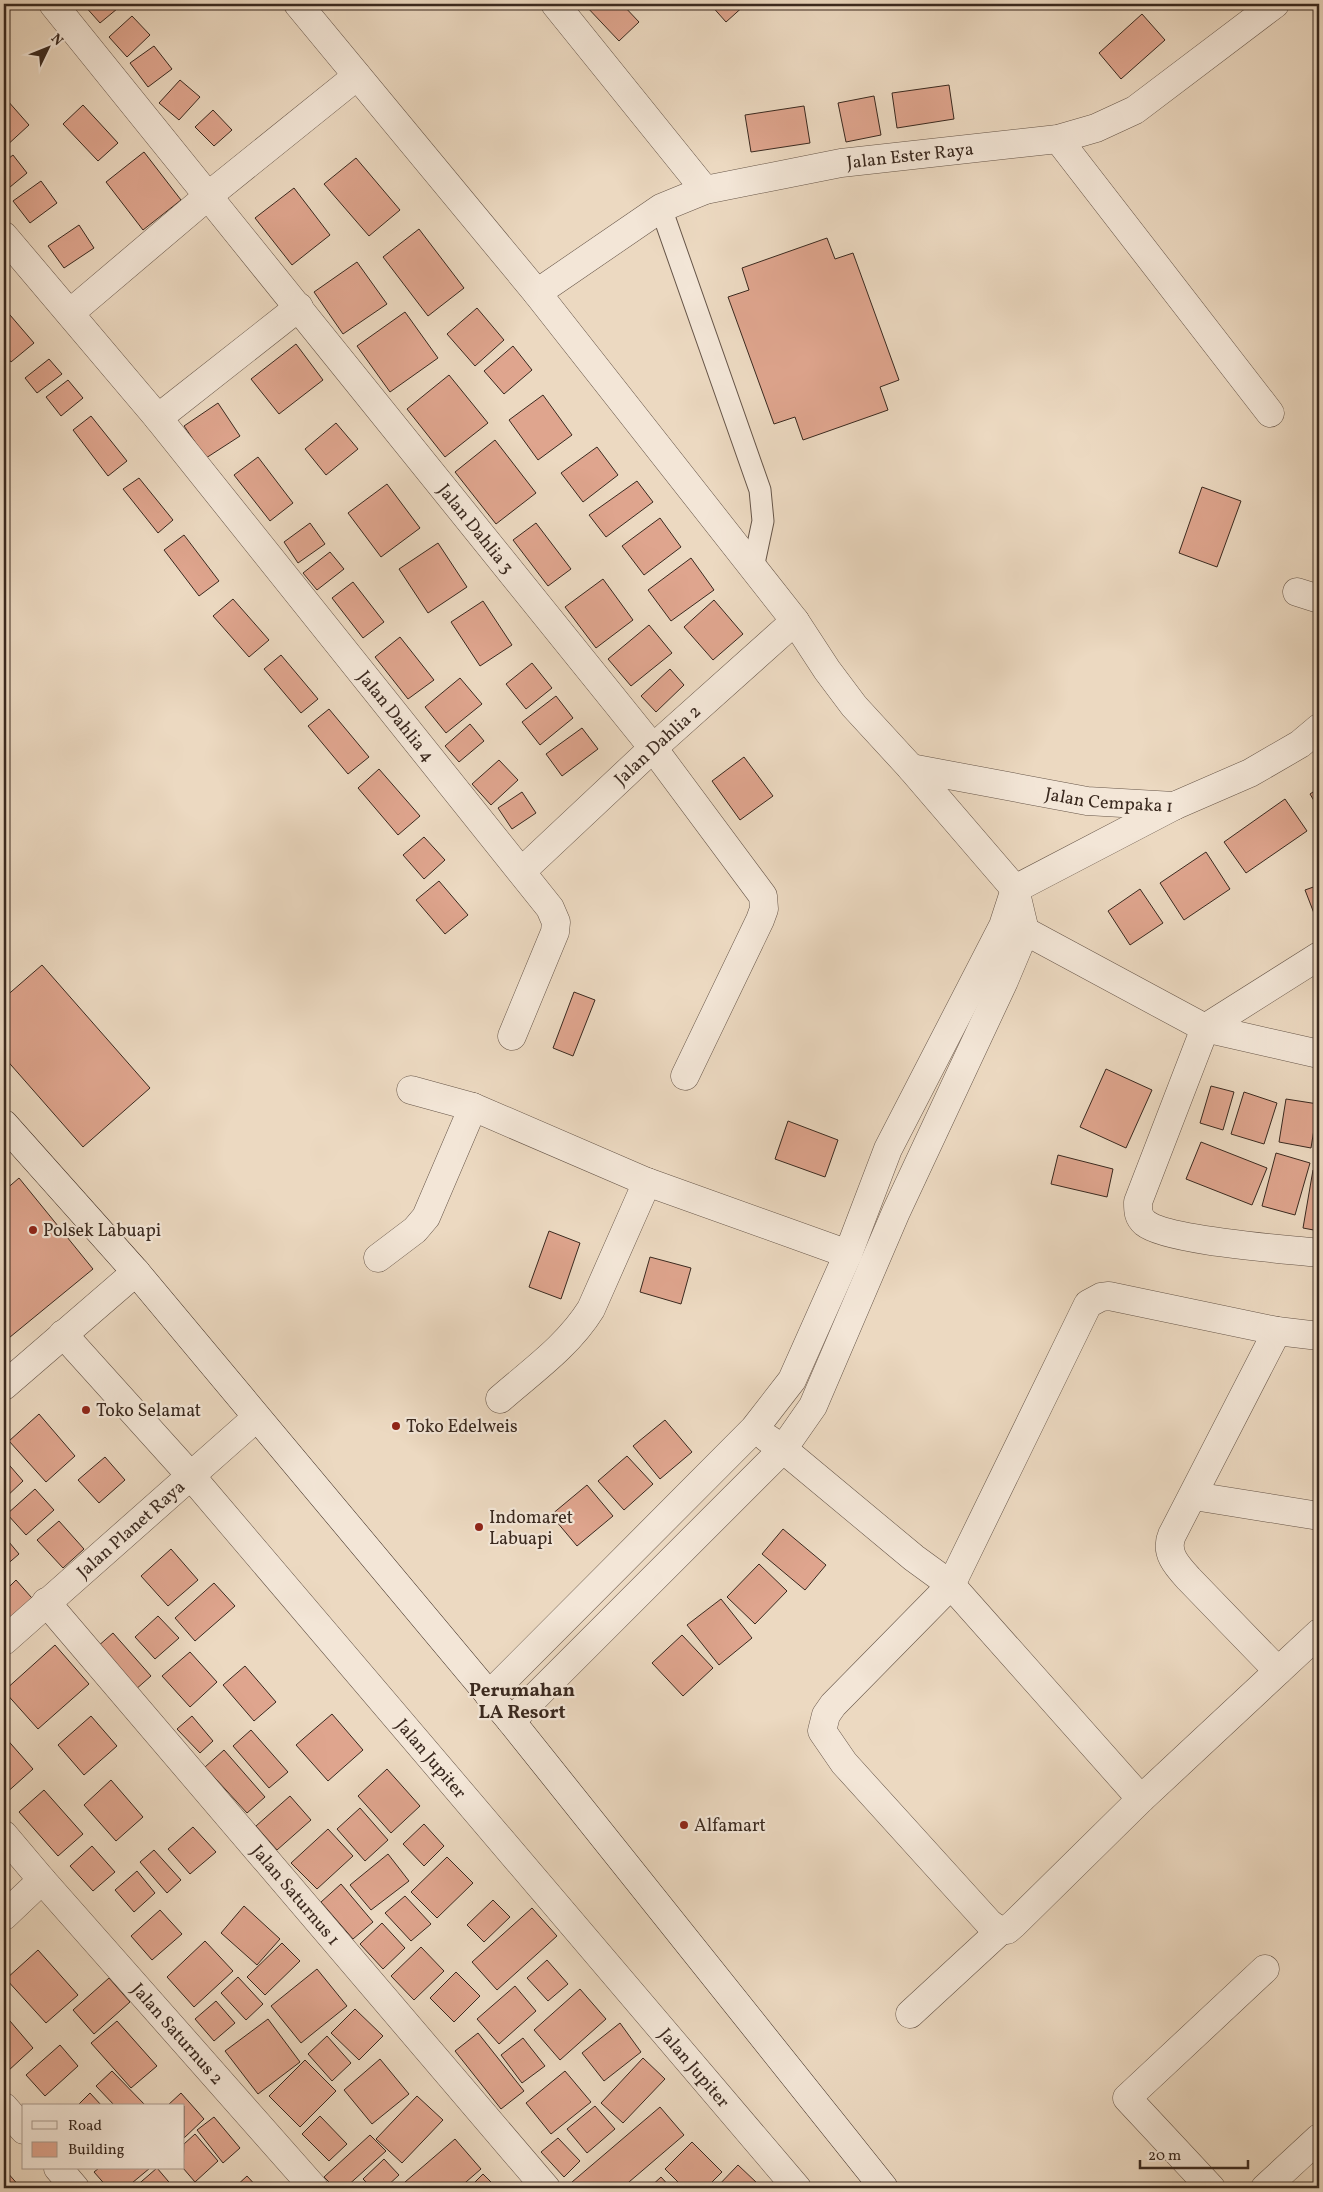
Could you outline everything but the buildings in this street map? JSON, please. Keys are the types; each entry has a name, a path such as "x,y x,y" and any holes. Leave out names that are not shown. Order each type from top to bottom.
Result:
{"street":[{"name":"Jalan Dahlia 3","path":"53,4 653,748 763,896 764,909 762,914 685,1076"},
{"path":"298,4 538,293 795,622 826,670 854,706 911,768 1015,889 1014,929 1004,982 918,1163 813,1406 783,1449 512,1722"},
{"path":"555,4 705,190"},
{"name":"Jalan Ester Raya","path":"538,293 662,208 705,190 841,163 1058,139 1096,128 1135,110 1275,4"},
{"path":"70,313 208,196 357,76"},
{"path":"1058,139 1270,413"},
{"name":"Jalan Dahlia 4","path":"4,236 158,418 550,908 556,922 555,932 512,1036"},
{"path":"158,418 299,307"},
{"name":"Jalan Dahlia 2","path":"522,871 653,748 795,622"},
{"name":"Jalan Cempaka 1","path":"911,768 1087,802 1174,806 1250,774 1300,744 1319,728"},
{"path":"1015,889 1174,806"},
{"path":"1014,929 1205,1028 1319,1054"},
{"path":"489,1696 754,1429 792,1380 848,1254 888,1149 1014,929"},
{"path":"1319,956 1205,1028 1138,1202 1140,1217 1146,1224 1160,1231 1319,1253"},
{"path":"411,1090 473,1107 647,1182 848,1254"},
{"path":"378,1258 415,1230 426,1217 473,1107"},
{"path":"4,1124 136,1272 256,1418 512,1722 884,2188"},
{"path":"888,1149 918,1163"},
{"path":"500,1400 570,1338 584,1321 647,1182"},
{"path":"4,1386 136,1272"},
{"path":"1000,1931 989,1923 844,1764 822,1731 826,1715 833,1705 952,1585 1088,1304 1101,1297 1109,1296 1277,1331 1319,1336"},
{"path":"1277,1331 1170,1541 1169,1549 1175,1563 1278,1671"},
{"name":"Jalan Jupiter","path":"63,1334 191,1476 797,2188"},
{"name":"Jalan Planet Raya","path":"4,1641 256,1418"},
{"path":"754,1429 783,1449 914,1558 952,1585 1140,1799"},
{"path":"1194,1496 1319,1516"},
{"name":"Jalan Saturnus 1","path":"46,1602 546,2188"},
{"path":"910,2014 1000,1931 1007,1930 1014,1924 1140,1799 1319,1633"},
{"name":"Jalan Saturnus 2","path":"4,1835 314,2188"},
{"path":"4,1916 42,1880"},
{"path":"1210,2188 1127,2098 1265,1969"},
{"path":"4,2107 22,2128"},
{"path":"1265,2188 1319,2138"},
{"path":"60,2170 75,2188"}],"lane":[{"path":"662,208 760,490 764,521 753,568"}],"place":[{"name":"Polsek Labuapi","path":"33,1230"},
{"name":"Toko Selamat","path":"86,1410"},
{"name":"Toko Edelweis","path":"396,1426"},
{"name":"Indomaret Labuapi","path":"479,1527"},
{"name":"Alfamart","path":"684,1825"}],"district":[{"name":"Perumahan LA Resort","path":"522,1700"}]}
